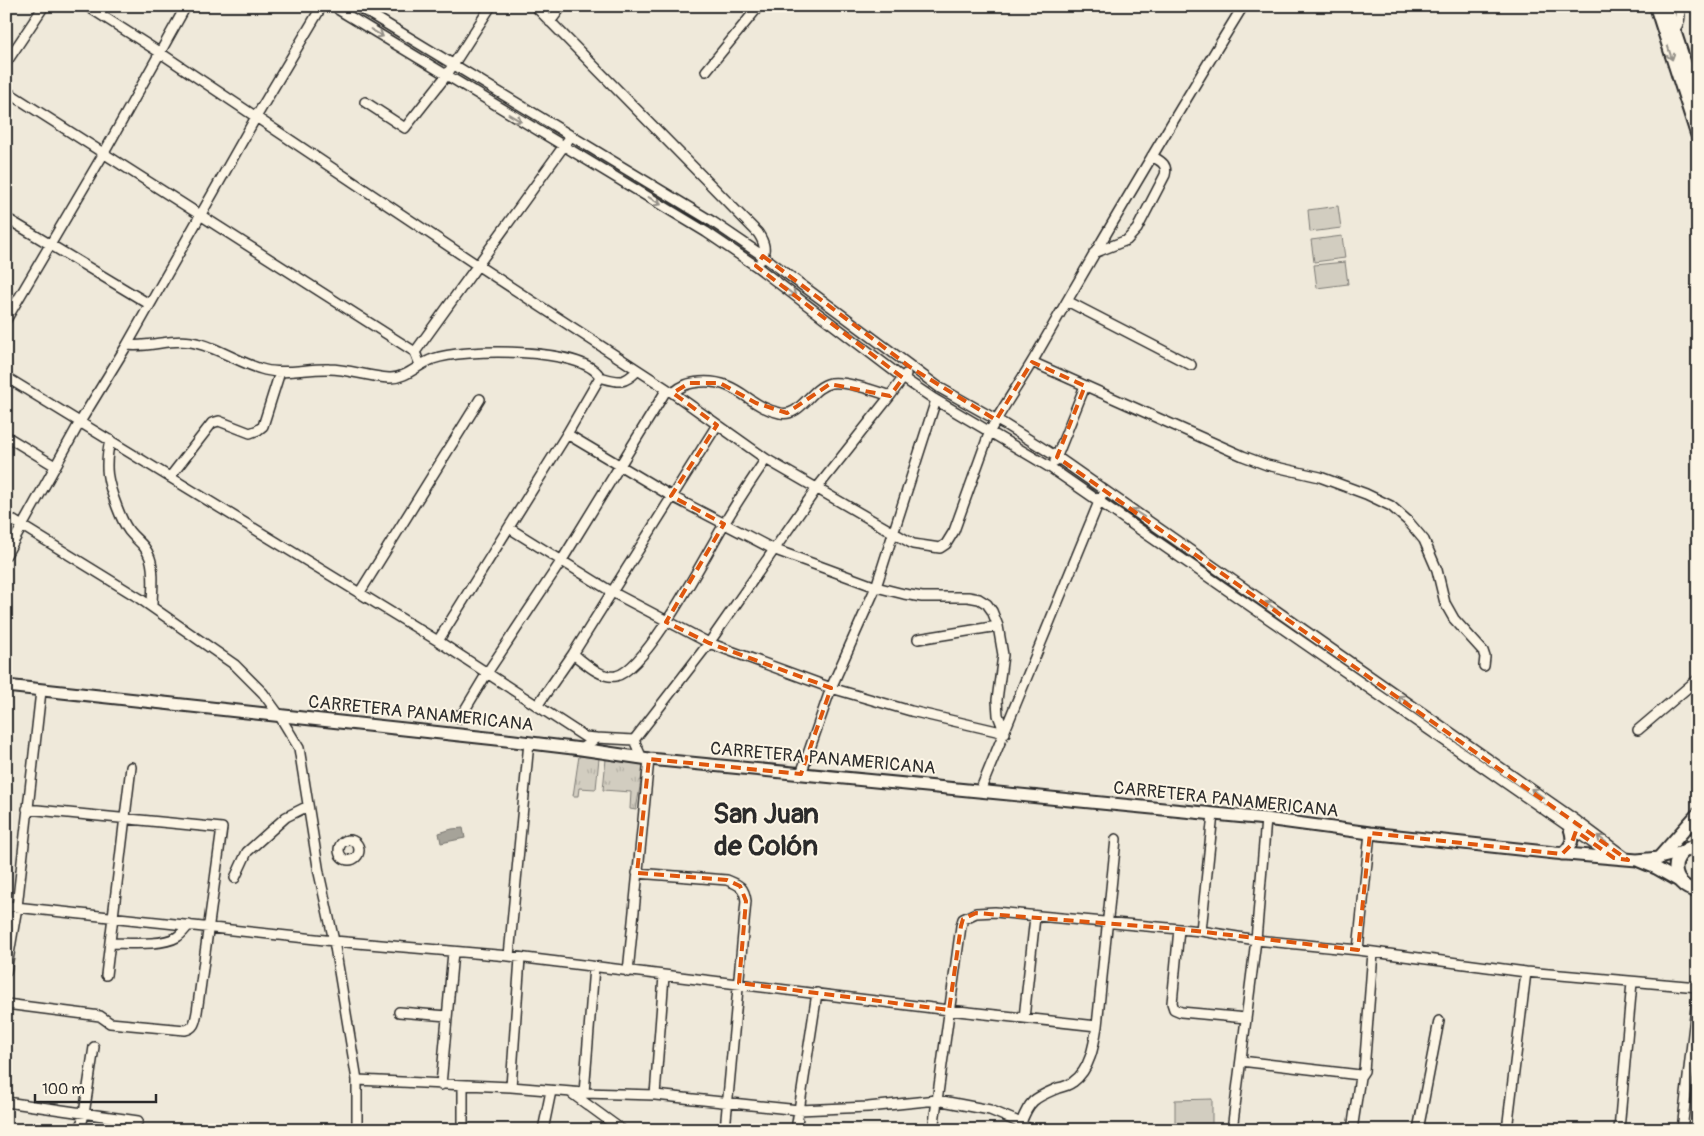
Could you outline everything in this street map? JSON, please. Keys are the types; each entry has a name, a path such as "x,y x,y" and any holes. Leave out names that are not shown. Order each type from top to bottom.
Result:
{"highway":[{"path":"1656,6 1698,137"},
{"path":"1666,6 1697,95"},
{"path":"1696,892 1679,881 1676,866 1677,860 1689,849 1697,813"},
{"path":"1659,858 1697,813"}],"main road":[{"name":"CARRETERA PANAMERICANA","path":"6,686 529,742 644,758 1266,819 1370,833 1562,854 1633,860 1659,858 1689,849"},
{"path":"1562,854 1571,845 1573,840 1569,826"},
{"name":"CARRETERA PANAMERICANA","path":"1633,860 1656,868 1679,881"}],"street":[{"path":"6,63 44,6"},
{"path":"88,6 637,371 670,391 766,459 913,544 940,548 946,544 954,532 990,431 996,420 1243,6"},
{"path":"6,320 104,154 186,6"},
{"path":"6,555 80,422 128,345 149,304 322,6"},
{"path":"336,6 339,10 446,76 706,232 756,266 903,378 936,400 1051,468 1614,858"},
{"path":"357,6 713,222 763,256 940,388 1057,457 1633,860"},
{"path":"365,102 405,128 446,76 490,6"},
{"path":"535,6 758,233 764,241 765,249 763,256 756,266"},
{"path":"550,22 562,6"},
{"path":"706,71 759,6"},
{"path":"1674,29 1680,20 1680,6"},
{"path":"6,91 415,352 420,365"},
{"path":"415,352 564,147 570,136"},
{"path":"1094,253 1127,240 1137,229 1165,175 1166,169 1164,164 1152,156"},
{"path":"6,218 149,304"},
{"path":"1067,301 1191,365"},
{"path":"128,345 144,346 176,341 190,341 256,367 280,372 304,369 331,369 392,378 407,374 433,359 452,354 523,353 565,358 585,365 597,372 600,377 616,382 627,380 637,371"},
{"path":"1032,362 1251,459 1267,465 1320,477 1366,494 1391,506 1424,540 1437,570 1446,603 1454,619 1482,651 1485,657 1484,666"},
{"path":"634,740 709,643 817,488 890,396 910,367"},
{"path":"170,477 214,421 219,421 250,433 263,426 280,372"},
{"path":"6,377 360,592 585,738 634,740"},
{"path":"438,641 567,434 600,377"},
{"path":"455,715 460,718 487,673 670,391 689,383 720,383 733,388 756,403 783,414 795,411 817,389 830,384 836,383 871,390 890,396"},
{"path":"1051,468 1086,386"},
{"path":"360,592 480,399"},
{"path":"801,774 831,688 876,587 936,400"},
{"path":"537,706 573,654 717,425"},
{"path":"567,434 672,496 774,550 876,587 922,597 968,597 979,599 987,604 998,626 1003,655 997,700 998,715 1005,733"},
{"path":"6,436 55,466"},
{"path":"110,440 106,463 108,484 122,519 129,531 145,547 150,559 153,574 152,607"},
{"path":"573,654 600,673 614,676 624,672 642,655 666,622 724,524 766,459"},
{"path":"980,791 1104,490"},
{"path":"6,516 152,607 235,665 263,693 279,714 300,748 319,873 334,941 357,1080 357,1130"},
{"path":"509,528 612,592 709,643 831,688 911,711 1005,733"},
{"path":"918,639 998,626"},
{"path":"1638,730 1698,679"},
{"path":"6,972 17,907 41,690"},
{"path":"581,749 596,738"},
{"path":"628,972 637,874 644,758 640,754 634,740"},
{"path":"509,956 529,742"},
{"path":"106,975 131,767"},
{"path":"235,878 247,852 252,847 286,818 308,806"},
{"path":"6,1004 100,1016 110,1023 191,1029 198,1012 222,828 27,809"},
{"path":"1201,931 1213,814"},
{"path":"1232,1130 1256,940 1266,819"},
{"path":"1358,950 1370,833"},
{"path":"1021,1124 1025,1110 1035,1098 1073,1082 1084,1069 1093,1051 1116,839"},
{"path":"637,874 727,880 740,886 745,892 746,900 725,1130"},
{"path":"6,906 334,941 509,956 628,972 738,983 949,1010 1097,1026"},
{"path":"933,1130 961,926 963,919 976,912 984,912 1201,931 1256,940 1358,950 1526,972 1698,989 1694,1045 1682,1130"},
{"path":"1024,1018 1035,917"},
{"path":"110,943 170,940 178,936 189,925"},
{"path":"1179,929 1172,1003 1174,1009 1181,1012 1246,1018"},
{"path":"441,1085 453,952"},
{"path":"1352,1130 1360,1075 1364,1071 1374,952"},
{"path":"511,1087 520,958"},
{"path":"584,1093 594,967"},
{"path":"1507,1130 1526,972"},
{"path":"654,1095 664,976"},
{"path":"1619,1130 1632,982"},
{"path":"796,1130 816,993"},
{"path":"399,1012 446,1016"},
{"path":"1418,1130 1439,1020"},
{"path":"80,1130 94,1047"},
{"path":"1241,1061 1360,1075"},
{"path":"357,1080 511,1087 584,1093 654,1095 799,1110 868,1107 938,1100 990,1110 1030,1130"},
{"path":"463,1086 463,1130"},
{"path":"543,1130 551,1091"},
{"path":"569,1092 622,1130"},
{"path":"6,1102 138,1122"}],"highlighted area":[{"path":"763,256 910,367 996,420 1032,362 1085,386 1057,457 1628,860 1614,858 1576,831 1571,845 1562,854 1370,833 1358,950 1179,929 976,913 963,919 961,926 949,1010 739,983 746,901 740,886 727,880 637,873 649,759 801,774 831,688 709,643 666,622 724,524 671,496 717,425 673,393 689,383 720,383 756,403 787,413 830,384 890,396 903,378 756,266"}],"green space":[{"path":"1338,206 1341,228 1310,232 1308,210"},
{"path":"1342,236 1345,258 1314,262 1311,240"},
{"path":"1345,262 1348,284 1317,288 1314,265"},
{"path":"579,756 599,758 596,789 579,788 578,796 573,796"},
{"path":"606,759 644,763 636,810 630,809 631,792 603,790"},
{"path":"1212,1099 1212,1124 1175,1125 1175,1100"}],"shaded area":[{"path":"463,828 465,838 441,843 439,833"}],"district":[{"name":"San Juan de Colón","path":"766,829"}]}
